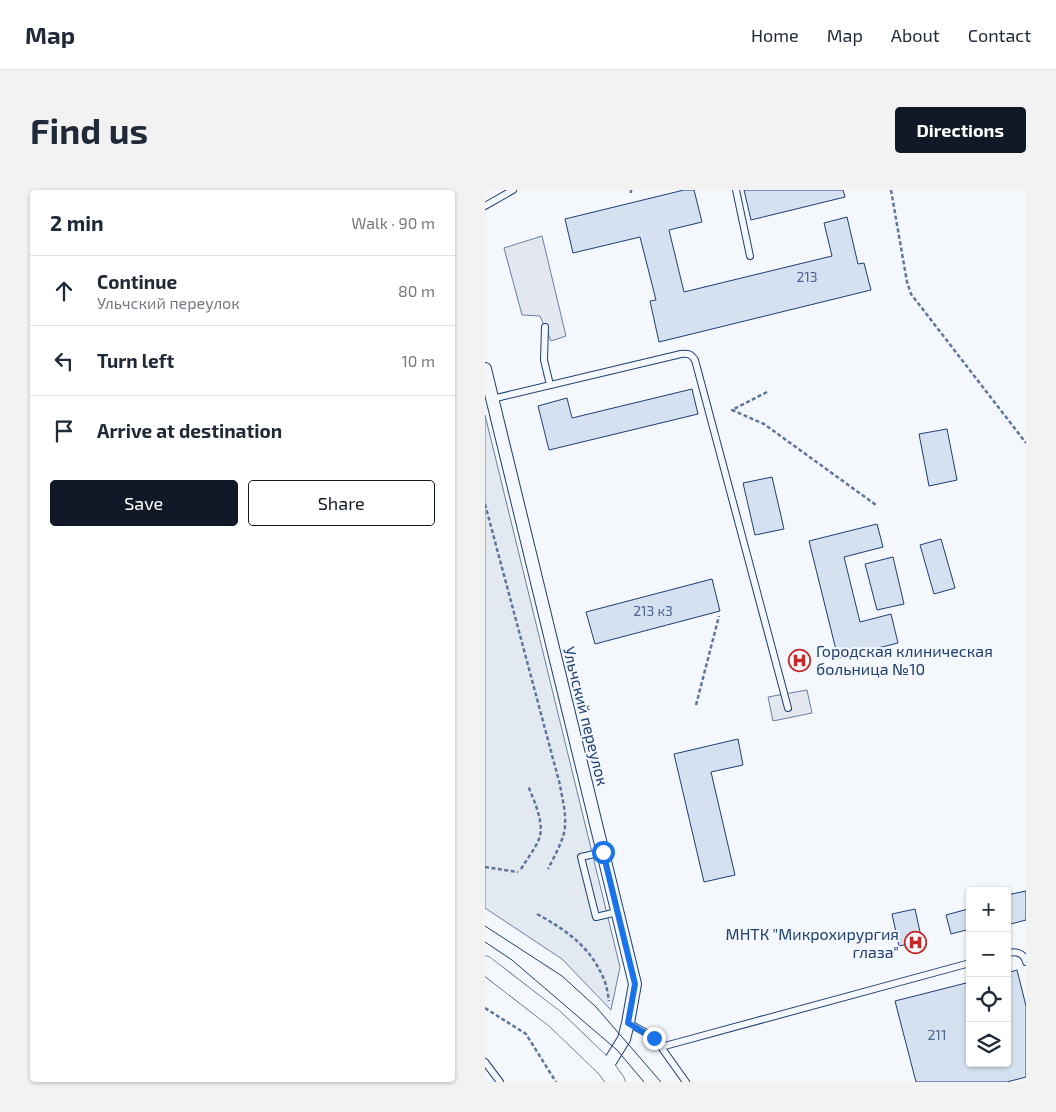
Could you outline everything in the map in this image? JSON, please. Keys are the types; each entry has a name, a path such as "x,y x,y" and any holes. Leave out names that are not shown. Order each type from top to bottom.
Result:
{"main road":[{"path":"485,965 555,1019 605,1068 616,1082"}],"street":[{"name":"Ульчский переулок","path":"485,369 635,984 624,1039 605,1068"}],"lane":[{"path":"485,206 513,190"},
{"path":"736,190 750,256"},
{"path":"545,327 544,360 550,385"},
{"path":"492,399 681,354 687,353 692,355 695,360 788,708"},
{"path":"603,852 581,857 596,917 617,912"},
{"path":"1011,953 1021,954 1026,962"},
{"path":"661,1047 966,964"},
{"path":"628,1023 654,1038 686,1082"},
{"path":"485,1062 500,1082"}],"path":[{"path":"891,190 907,282 911,294 1026,443"},
{"path":"767,392 732,410 765,424 876,504"},
{"path":"485,504 560,785 564,807 565,826 561,842 549,869"},
{"path":"696,705 719,616"},
{"path":"521,869 539,839 541,830 535,802 528,786"},
{"path":"485,867 517,872"},
{"path":"537,914 557,925 583,946 605,982 609,1002"},
{"path":"485,1008 526,1034 556,1082"}],"shaded area":[{"path":"542,236 566,336 551,341 540,316 522,315 504,248"},
{"path":"485,415 620,967 611,1010 562,959 485,908"},
{"path":"807,690 812,713 773,721 768,697"}],"building":[{"path":"684,190 694,190 702,222 669,230 684,292 832,256 824,223 847,217 858,264 864,263 871,290 659,342 650,301 656,300 640,237 573,253 565,219"},
{"path":"744,190 843,190 845,197 751,220"},
{"path":"692,389 698,414 549,450 538,406 567,398 572,418"},
{"path":"947,429 957,480 929,486 919,434"},
{"path":"772,477 784,529 755,535 743,483"},
{"path":"877,524 883,547 844,557 860,622 891,614 898,643 838,658 809,541"},
{"path":"941,539 955,588 934,594 920,545"},
{"path":"893,557 904,604 877,610 865,564"},
{"path":"712,579 720,611 595,644 586,612"},
{"path":"738,739 743,765 711,772 735,875 704,882 674,754"},
{"path":"1026,891 1026,920 1011,924 1011,894"},
{"path":"915,909 922,941 899,946 892,914"},
{"path":"966,910 966,930 951,934 946,915"},
{"path":"1017,970 1026,1006 1026,1077 1007,1082 916,1082 895,1001 966,983 966,1067 1011,1067 1011,972"}],"tram line":[{"path":"485,926 562,976 596,1007 661,1082"},
{"path":"485,942 512,960 617,1050 644,1082"}],"place":[{"name":"Городская клиническая больница №10","path":"800,660"},
{"name":"МНТК \"Микрохирургия глаза\"","path":"915,943"}],"route":[{"path":"603,852 635,984 628,1023 654,1038"}]}
